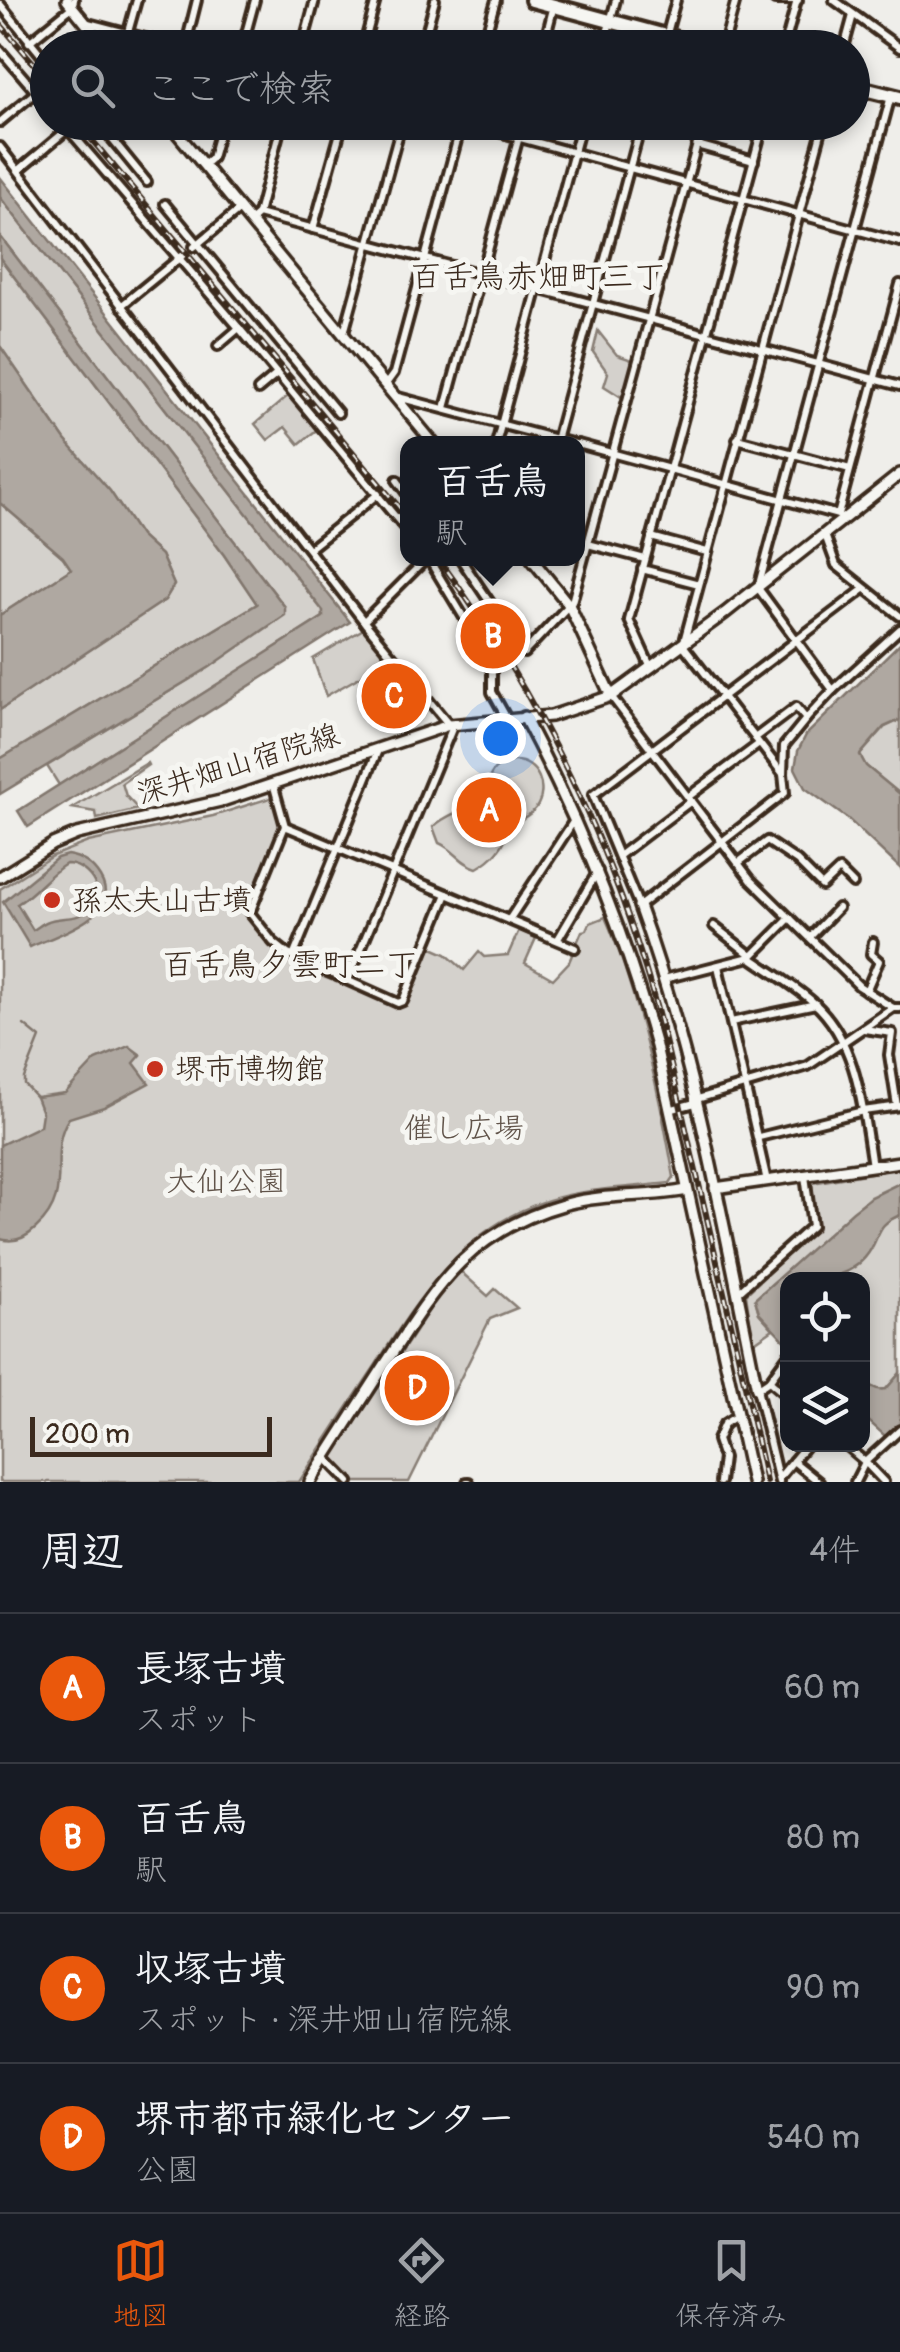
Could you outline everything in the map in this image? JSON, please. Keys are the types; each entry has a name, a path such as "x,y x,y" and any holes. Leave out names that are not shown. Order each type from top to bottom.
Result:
{"highway":[{"path":"532,0 555,3 633,30"},
{"path":"870,91 895,97"}],"street":[{"path":"129,30 137,0"},
{"path":"189,30 197,0"},
{"path":"247,30 255,0"},
{"path":"307,30 315,0"},
{"path":"368,30 376,0"},
{"path":"427,30 435,0"},
{"path":"487,30 496,0"},
{"path":"608,30 616,0"},
{"path":"667,30 676,0"},
{"path":"728,30 736,0"},
{"path":"775,0 798,0 789,30"},
{"path":"834,0 900,48"},
{"path":"42,30 71,2 91,30"},
{"path":"548,30 555,3"},
{"path":"0,4 29,42"},
{"path":"849,30 853,15"},
{"path":"85,22 119,30"},
{"path":"0,50 30,85"},
{"path":"0,122 30,97"},
{"path":"833,690 758,588 854,230 895,97"},
{"path":"19,170 50,140"},
{"path":"77,140 181,258 400,522"},
{"path":"113,140 147,182"},
{"path":"183,140 240,209 254,218 428,436"},
{"path":"204,165 212,158 217,140"},
{"path":"254,218 277,140"},
{"path":"313,228 338,140"},
{"path":"344,332 397,140"},
{"path":"386,384 394,372 457,140"},
{"path":"446,408 518,140"},
{"path":"530,140 900,242"},
{"path":"498,436 577,140"},
{"path":"557,436 637,140"},
{"path":"585,554 698,140"},
{"path":"652,669 629,620 759,140"},
{"path":"783,774 683,645 819,140"},
{"path":"697,146 754,160"},
{"path":"0,147 364,621 452,724 348,980"},
{"path":"165,204 196,246 338,412"},
{"path":"196,246 240,209"},
{"path":"254,218 313,228 900,386"},
{"path":"121,306 181,258"},
{"path":"585,446 840,518 900,284"},
{"path":"218,346 239,328"},
{"path":"258,390 277,374"},
{"path":"396,396 540,436"},
{"path":"737,439 850,469"},
{"name":"深井畑山宿院線","path":"0,877 53,844 78,834 196,808 452,724 557,715 610,696 758,588 825,535 840,518 900,474"},
{"path":"397,480 400,484"},
{"path":"308,549 378,494"},
{"path":"825,535 836,565 900,616"},
{"path":"651,537 707,552"},
{"path":"588,544 645,559"},
{"path":"364,621 419,566"},
{"path":"432,566 492,664 492,692 506,718"},
{"path":"465,566 524,653 569,605 581,566"},
{"path":"537,566 569,605 610,696 738,863 866,991 897,1008 808,1066 746,1082 669,1110"},
{"path":"642,569 699,584"},
{"path":"779,1480 664,979 620,855 593,795 864,589"},
{"path":"639,906 785,794 784,746 833,690 900,629"},
{"path":"620,855 796,708 806,718"},
{"path":"524,717 576,818 640,988 752,1482"},
{"path":"293,957 379,747"},
{"path":"273,783 285,826 250,913 273,942 293,957 398,1003 447,894"},
{"path":"510,920 576,818"},
{"path":"285,826 576,948"},
{"path":"738,863 768,841 797,861 822,886 838,870 853,884"},
{"path":"558,939 598,871"},
{"path":"810,937 838,908"},
{"path":"664,979 751,957 790,918"},
{"path":"714,926 816,1004 845,1042 864,1111 872,1166"},
{"path":"866,991 878,966 872,954 874,942"},
{"path":"718,966 767,1181"},
{"path":"731,1022 816,1004"},
{"path":"759,1137 899,1106 889,1055 896,1032 864,1029"},
{"path":"714,1188 900,1162"},
{"path":"737,1294 812,1226 806,1176"},
{"path":"310,1482 434,1289 474,1249 510,1226 568,1203 687,1190"},
{"path":"756,1389 770,1381 783,1362"},
{"path":"770,1381 780,1390"},
{"path":"720,1482 723,1458 717,1440 724,1424 738,1416"},
{"path":"855,1482 865,1462 900,1430"},
{"path":"779,1480 801,1452"},
{"path":"853,1452 884,1482"},
{"path":"326,1457 349,1482"},
{"path":"794,1461 820,1482"}],"green space":[{"path":"0,197 323,611 323,617 59,785 47,766 210,667 285,607 0,236"},
{"path":"0,258 257,604 0,759 0,710 164,600 174,585 161,555 140,536 110,491 65,440 0,346"},
{"path":"598,331 617,355 635,361 623,398 604,386 608,373 593,352"},
{"path":"290,394 319,428 299,444 285,427 268,440 255,424"},
{"path":"0,503 63,557 71,569 0,615"},
{"path":"365,628 391,659 326,696 313,659"},
{"path":"391,666 416,694 411,711 398,718 382,712 374,693 373,676"},
{"path":"900,720 900,794 866,766 860,755 885,727"},
{"path":"513,761 535,770 541,785 540,800 533,811 510,827 494,856 477,868 471,866 439,843 433,827 475,801 492,772"},
{"path":"147,763 122,783 126,796 138,809 97,819 96,812 72,808"},
{"name":"大仙公園","path":"273,797 280,825 245,910 247,918 282,956 321,976 403,1006 430,947 446,954 464,970 479,952 484,957 508,955 519,930 536,938 525,963 553,979 569,962 582,931 605,917 638,1011 674,1177 670,1183 549,1200 492,1227 468,1245 409,1314 299,1482 0,1482 0,889 52,856 88,842 213,816"},
{"path":"900,1168 900,1183 870,1197 785,1272 780,1272 780,1277 755,1299 759,1313 773,1329 753,1343 746,1294 815,1229 812,1183"},
{"path":"900,1215 900,1373 886,1389 878,1389 870,1385 870,1272 846,1272 883,1223"},
{"path":"460,1271 488,1296 495,1289 517,1308 490,1319 409,1482 353,1482 333,1457 439,1295"}],"shaded area":[{"path":"0,177 350,622 28,827 18,811 323,617 323,611 0,197"},
{"path":"0,236 285,607 285,615 210,667 0,794 0,759 257,604 0,258"},
{"path":"0,346 65,440 110,491 140,536 161,555 174,585 165,600 0,710 0,615 71,569 63,557 0,503"},
{"path":"900,643 900,720 884,727 860,755 866,766 900,794 900,868 848,819 805,788 795,768 806,735"},
{"path":"72,856 93,868 105,891 103,903 84,922 30,947 3,902 57,858","holes":["74,865 92,879 96,886 95,901 80,915 52,920 33,930 17,904 59,868"]},
{"path":"129,1046 141,1055 134,1063 149,1083 104,1107 69,1118 62,1131 58,1187 48,1215 24,1237 0,1239 0,1145 40,1126 42,1113 36,1097 65,1093 96,1060"},
{"path":"900,1183 900,1215 884,1225 855,1267 845,1272 785,1272 853,1211"},
{"path":"780,1277 780,1336 759,1313 755,1299"},
{"path":"900,1373 900,1425 885,1436 870,1422 870,1385 886,1389"}],"waterway":[{"path":"24,1025 40,1038 24,1078 24,1084 36,1097"}],"railway":[{"path":"0,24 30,59"},
{"path":"92,140 400,508"},
{"path":"444,566 500,649 555,746 621,897 669,1056 766,1482"}],"place":[{"name":"百舌鳥","path":"493,636"},
{"name":"収塚古墳","path":"394,696"},
{"name":"長塚古墳","path":"489,810"},
{"name":"孫太夫山古墳","path":"52,900"},
{"name":"堺市博物館","path":"155,1069"},
{"name":"堺市都市緑化センター","path":"417,1388"}],"district":[{"name":"百舌鳥赤畑町三丁","path":"538,276"},
{"name":"百舌鳥夕雲町二丁","path":"290,964"}],"park label":[{"name":"催し広場","path":"464,1128"}]}
